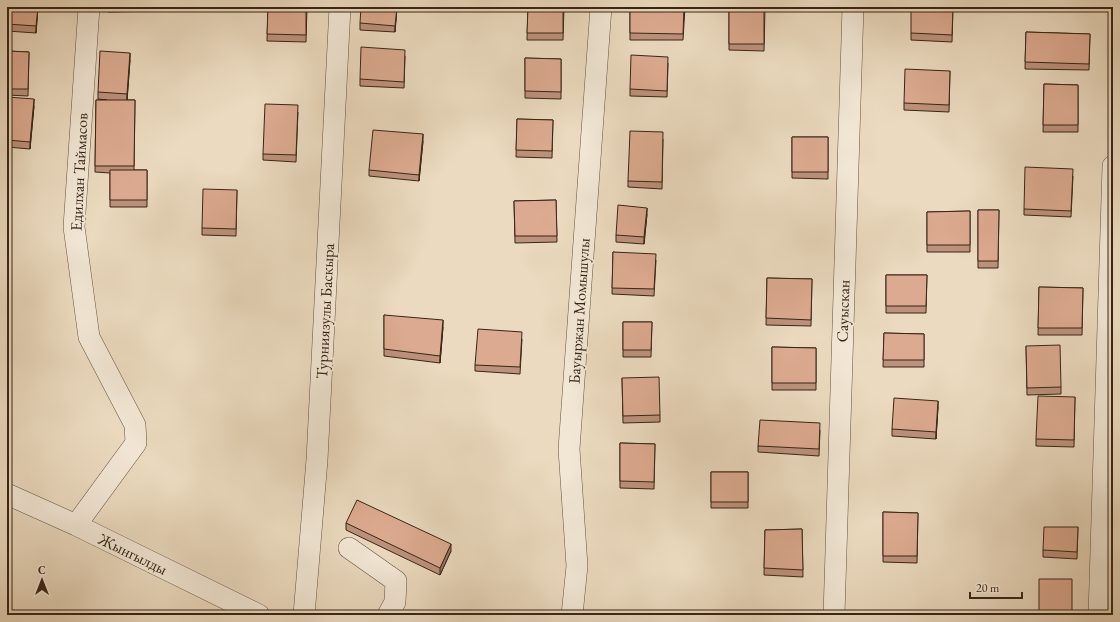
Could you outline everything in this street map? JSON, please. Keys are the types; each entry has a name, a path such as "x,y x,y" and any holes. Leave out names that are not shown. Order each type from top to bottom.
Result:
{"street":[{"name":"Едилхан Таймасов","path":"76,525 136,443 135,425 89,337 74,227 89,7"},
{"name":"Турниязулы Баскыра","path":"304,615 317,460 340,7"},
{"name":"Бауыржан Момышулы","path":"572,615 577,566 569,449 600,7"},
{"name":"Сауыскан","path":"834,615 853,7"},
{"path":"1099,615 1108,485 1113,166"},
{"name":"Жынгылды","path":"7,494 76,525 259,615"},
{"path":"349,548 396,581 395,602 388,615"}],"building":[{"path":"7,7 38,7 36,26 7,24"},
{"path":"268,7 306,7 306,35 267,34"},
{"path":"361,7 397,7 395,26 360,23"},
{"path":"528,7 563,7 563,33 527,33"},
{"path":"630,7 684,7 683,34 630,33"},
{"path":"729,7 764,7 764,44 729,44"},
{"path":"911,7 953,7 952,35 911,33"},
{"path":"1026,32 1090,34 1089,64 1025,62"},
{"path":"361,47 405,50 404,82 360,79"},
{"path":"7,51 29,52 28,89 7,89"},
{"path":"100,51 130,53 127,94 98,92"},
{"path":"631,55 668,57 667,91 630,89"},
{"path":"525,58 561,59 561,92 525,91"},
{"path":"905,69 950,71 949,105 904,103"},
{"path":"1044,84 1078,85 1078,125 1043,125"},
{"path":"7,97 34,99 30,142 7,140"},
{"path":"96,100 135,100 134,166 95,166"},
{"path":"265,104 298,105 296,155 263,154"},
{"path":"517,119 553,120 552,151 516,150"},
{"path":"373,130 423,134 419,175 369,170"},
{"path":"630,131 663,132 662,182 628,181"},
{"path":"792,137 828,137 828,172 792,172"},
{"path":"1025,167 1073,169 1071,211 1024,209"},
{"path":"110,170 147,170 147,200 110,200"},
{"path":"203,189 237,190 236,229 202,228"},
{"path":"556,200 557,236 515,236 514,201"},
{"path":"618,205 647,208 644,237 616,235"},
{"path":"978,210 999,210 998,261 978,261"},
{"path":"970,211 970,245 927,245 927,212"},
{"path":"613,252 656,254 654,289 612,288"},
{"path":"886,275 927,275 926,306 886,306"},
{"path":"767,278 812,279 811,320 766,318"},
{"path":"1039,287 1083,288 1082,328 1038,328"},
{"path":"384,315 443,320 440,356 384,349"},
{"path":"623,322 652,322 651,350 623,350"},
{"path":"478,329 522,332 520,367 475,365"},
{"path":"884,333 924,334 924,360 883,360"},
{"path":"1060,345 1061,387 1027,388 1026,346"},
{"path":"772,347 816,348 816,383 772,383"},
{"path":"659,377 660,415 623,416 622,378"},
{"path":"1038,396 1075,397 1074,440 1036,439"},
{"path":"894,398 938,401 936,432 892,429"},
{"path":"760,420 820,423 819,449 758,446"},
{"path":"620,443 655,444 654,482 620,481"},
{"path":"711,472 748,472 748,502 711,502"},
{"path":"357,500 451,544 440,568 346,523"},
{"path":"883,512 918,513 917,556 883,556"},
{"path":"1044,527 1078,527 1077,552 1043,550"},
{"path":"802,529 803,570 764,568 765,530"},
{"path":"1039,579 1072,579 1072,615 1039,615"}]}
